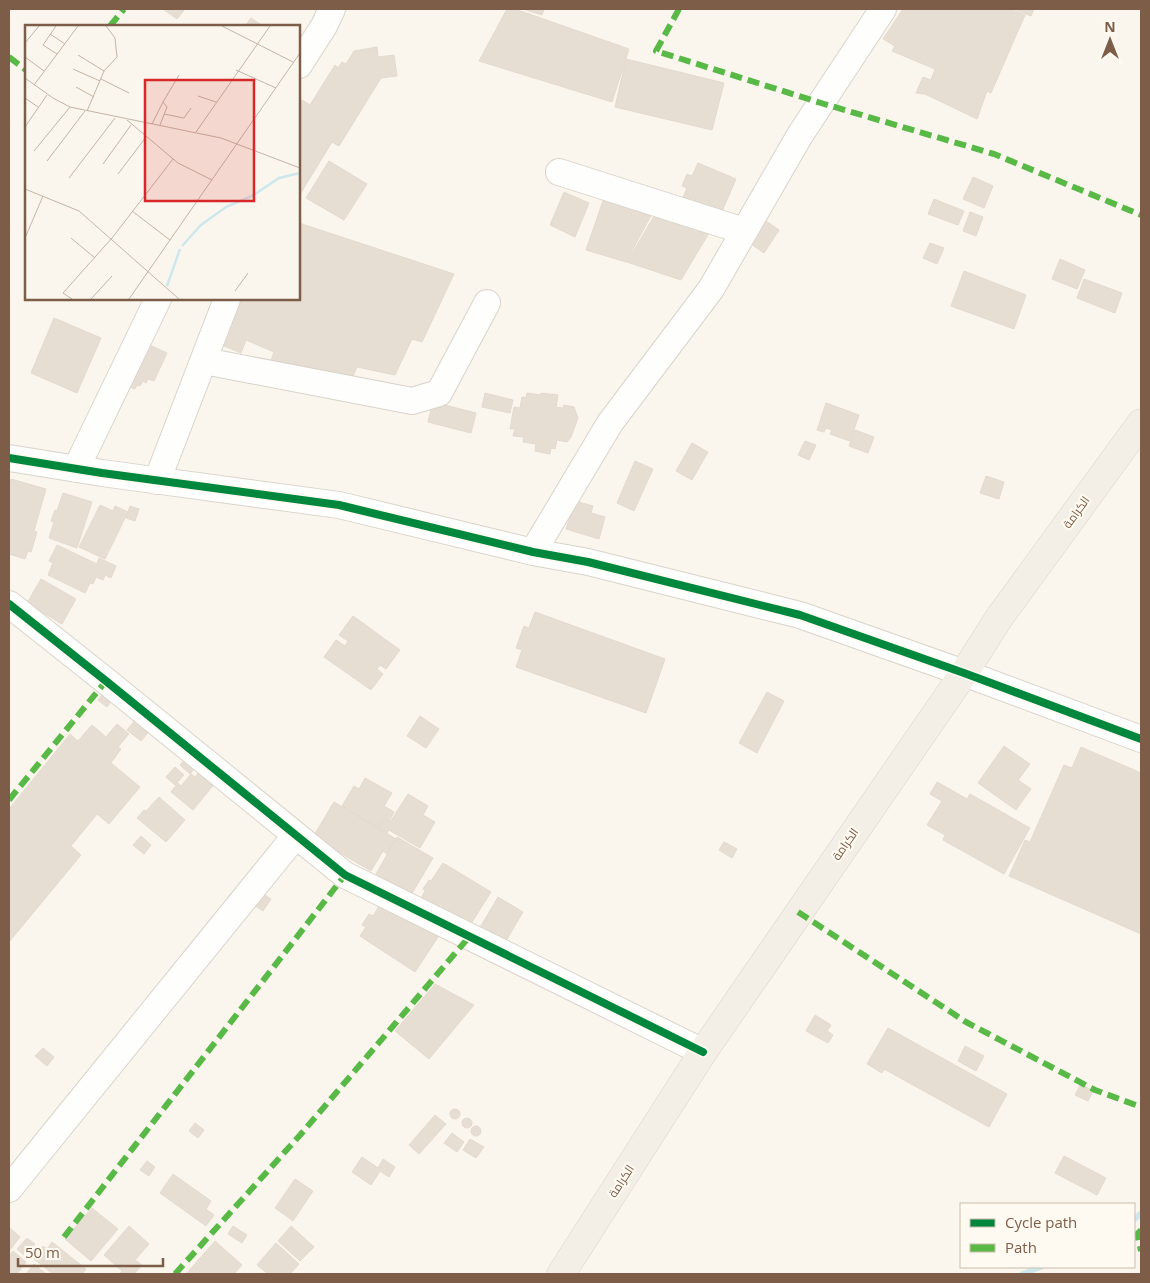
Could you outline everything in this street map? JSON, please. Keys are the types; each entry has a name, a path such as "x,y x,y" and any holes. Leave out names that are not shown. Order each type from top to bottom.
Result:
{"main road":[{"name":"الكرامة","path":"561,1274 703,1052 964,673 999,618 1141,423"}],"street":[{"path":"300,63 324,26 332,9"},
{"path":"533,552 610,423 711,289 800,135 883,9"},
{"path":"559,172 744,231"},
{"path":"76,469 158,300"},
{"path":"157,480 227,300"},
{"path":"204,361 412,401 440,392 487,303"},
{"path":"9,458 339,505 533,552 588,562 800,616 964,673 1141,739"},
{"path":"10,607 106,681 345,875 703,1052"},
{"path":"9,1189 296,835"}],"building":[{"path":"163,9 185,9 177,19"},
{"path":"507,9 515,9 629,49 612,102 479,61"},
{"path":"523,9 544,9 542,15"},
{"path":"903,9 1010,9 1025,15 991,93 987,91 977,119 925,94 916,93 923,77 931,80 935,69 892,51 895,46 883,39"},
{"path":"1014,9 1034,9 1031,16"},
{"path":"251,18 262,25 246,25"},
{"path":"377,47 378,57 394,55 397,76 381,78 339,146 332,142 300,194 300,103 302,100 310,105 335,65 338,68 342,62 346,64 354,51"},
{"path":"626,59 724,83 712,130 615,107"},
{"path":"329,161 367,184 344,220 306,198"},
{"path":"698,163 736,179 720,216 682,200 687,188 682,186 687,174 692,176"},
{"path":"973,177 993,186 984,208 963,199"},
{"path":"564,192 589,203 575,237 550,225"},
{"path":"605,195 654,210 626,262 586,250"},
{"path":"934,199 964,211 958,225 928,214"},
{"path":"657,211 712,228 681,280 627,262"},
{"path":"970,212 983,217 976,236 963,231"},
{"path":"766,221 779,230 764,253 751,244"},
{"path":"300,223 454,274 422,342 412,339 395,375 357,367 350,383 270,363 274,352 246,340 241,353 217,343 239,300 300,300"},
{"path":"930,243 944,248 937,264 923,258"},
{"path":"1060,259 1085,270 1077,289 1052,279"},
{"path":"964,271 1026,295 1014,329 951,306"},
{"path":"1084,279 1122,293 1115,313 1077,298"},
{"path":"54,318 101,338 77,393 31,373"},
{"path":"145,343 167,353 154,381 148,379 146,383 143,381 135,389 125,385"},
{"path":"485,393 513,400 510,413 482,407"},
{"path":"527,393 558,395 556,407 563,408 564,405 574,407 578,418 571,437 567,442 557,440 555,449 551,448 550,454 535,451 536,444 523,442 524,437 513,436 515,429 510,429 514,407 520,408 522,397 526,398"},
{"path":"433,402 476,413 471,433 428,422"},
{"path":"826,403 859,415 850,441 830,434 832,430 826,428 824,432 817,430"},
{"path":"855,430 874,437 868,453 849,446"},
{"path":"805,441 816,445 809,460 798,455"},
{"path":"692,443 708,452 692,480 676,471"},
{"path":"635,461 653,469 634,511 617,503"},
{"path":"986,476 1004,482 999,499 980,493"},
{"path":"11,479 46,489 34,531 37,532 31,552 28,551 25,559 9,554 9,486"},
{"path":"63,493 92,502 77,548 49,538 54,522 51,521 55,510 57,511"},
{"path":"575,501 593,506 591,513 605,517 599,539 566,529"},
{"path":"100,505 113,511 115,506 128,512 105,559 79,547"},
{"path":"130,506 139,509 135,521 126,518"},
{"path":"57,545 97,564 99,558 116,566 111,578 105,575 103,580 96,577 93,584 90,583 85,593 48,575 53,563 49,561"},
{"path":"41,579 76,599 62,624 27,603"},
{"path":"535,612 665,659 646,713 516,667 522,650 516,648 524,626 529,628"},
{"path":"353,616 400,650 386,669 380,665 377,669 383,674 371,690 324,657 336,640 345,646 348,641 339,635"},
{"path":"767,692 784,701 757,753 739,743"},
{"path":"103,693 112,699 107,707 98,700"},
{"path":"420,716 439,729 426,748 407,736"},
{"path":"136,719 150,730 141,741 127,730"},
{"path":"117,724 129,734 118,747 121,749 111,763 140,787 109,824 97,814 71,846 81,855 9,942 9,809 70,734 78,741 92,725 106,737"},
{"path":"1004,746 1030,764 1018,780 1031,789 1016,810 978,783"},
{"path":"1081,747 1141,773 1141,934 1009,876 1025,840 1030,842 1064,765 1072,768"},
{"path":"186,758 196,766 190,774 180,765"},
{"path":"175,767 184,775 175,785 166,777"},
{"path":"200,771 215,783 193,810 171,792 178,783 181,786 191,774 195,777"},
{"path":"365,778 392,793 384,806 394,812 389,821 384,818 378,828 342,806 354,786 359,789"},
{"path":"937,782 967,799 970,794 1030,828 1004,874 943,840 945,835 927,825 942,801 930,794"},
{"path":"408,794 428,806 423,815 435,822 420,848 389,830 387,833 379,828 384,819 390,822"},
{"path":"159,797 185,820 166,842 137,818"},
{"path":"334,802 396,839 387,854 383,851 371,871 313,837"},
{"path":"141,836 151,845 144,854 133,845"},
{"path":"397,837 433,858 411,895 376,874"},
{"path":"724,842 737,849 732,858 719,850"},
{"path":"443,863 491,892 467,930 420,900 425,891 423,889"},
{"path":"259,891 271,899 263,911 251,903"},
{"path":"498,897 523,912 503,946 478,931"},
{"path":"382,901 438,937 415,972 360,936 366,927 362,925 369,914 373,916"},
{"path":"435,984 474,1005 429,1059 395,1031"},
{"path":"815,1015 831,1025 827,1031 833,1035 828,1043 806,1031"},
{"path":"888,1028 1007,1094 989,1127 884,1069 882,1073 867,1064"},
{"path":"965,1046 984,1056 976,1071 958,1061"},
{"path":"43,1048 54,1057 47,1066 35,1056"},
{"path":"1081,1084 1093,1091 1088,1101 1075,1095"},
{"path":"453,1109 457,1109 460,1114 459,1118 453,1119 450,1116 450,1112"},
{"path":"435,1115 446,1124 419,1154 409,1145"},
{"path":"465,1118 469,1118 472,1123 471,1127 465,1128 462,1125 462,1121"},
{"path":"195,1123 204,1130 198,1138 189,1131"},
{"path":"474,1126 478,1126 481,1131 480,1135 474,1136 471,1133 471,1129"},
{"path":"452,1133 464,1142 457,1152 444,1143"},
{"path":"470,1139 484,1147 476,1158 463,1150"},
{"path":"1064,1156 1106,1178 1097,1195 1055,1173"},
{"path":"362,1157 378,1168 383,1159 395,1167 389,1177 380,1171 371,1185 352,1172"},
{"path":"147,1161 155,1167 149,1176 140,1170"},
{"path":"173,1174 211,1201 206,1209 214,1215 206,1226 160,1193"},
{"path":"295,1179 313,1191 293,1221 275,1208"},
{"path":"92,1208 118,1229 91,1261 65,1239"},
{"path":"129,1226 149,1244 135,1260 142,1265 134,1274 122,1274 120,1273 122,1271 104,1255"},
{"path":"233,1226 247,1235 242,1243 228,1234"},
{"path":"291,1226 314,1247 300,1261 278,1241"},
{"path":"9,1227 20,1237 9,1251"},
{"path":"27,1238 35,1244 25,1256 17,1249"},
{"path":"215,1241 242,1265 234,1274 186,1274"},
{"path":"52,1242 86,1269 82,1274 53,1274 34,1259 43,1246 47,1249"},
{"path":"276,1243 299,1264 290,1274 268,1274 257,1265"},
{"path":"13,1251 26,1262 17,1274 9,1274 9,1256"},
{"path":"34,1264 46,1274 26,1274"}],"waterway":[{"path":"1135,1219 1141,1213"},
{"path":"1022,1274 1038,1268"}],"marked path":[{"path":"111,25 124,9"},
{"path":"679,9 656,51 821,103 994,154 1141,215"},
{"path":"9,57 25,69"},
{"path":"9,800 106,681"},
{"path":"64,1237 345,875"},
{"path":"798,912 966,1022 1095,1090 1141,1107"},
{"path":"175,1274 301,1134 469,937"},
{"path":"1141,1230 1137,1234 1141,1251"}],"cycle path":[{"path":"9,458 102,473 339,505 533,552 588,562 800,615 964,673 1141,739"},
{"path":"9,604 345,875 703,1052"}]}
